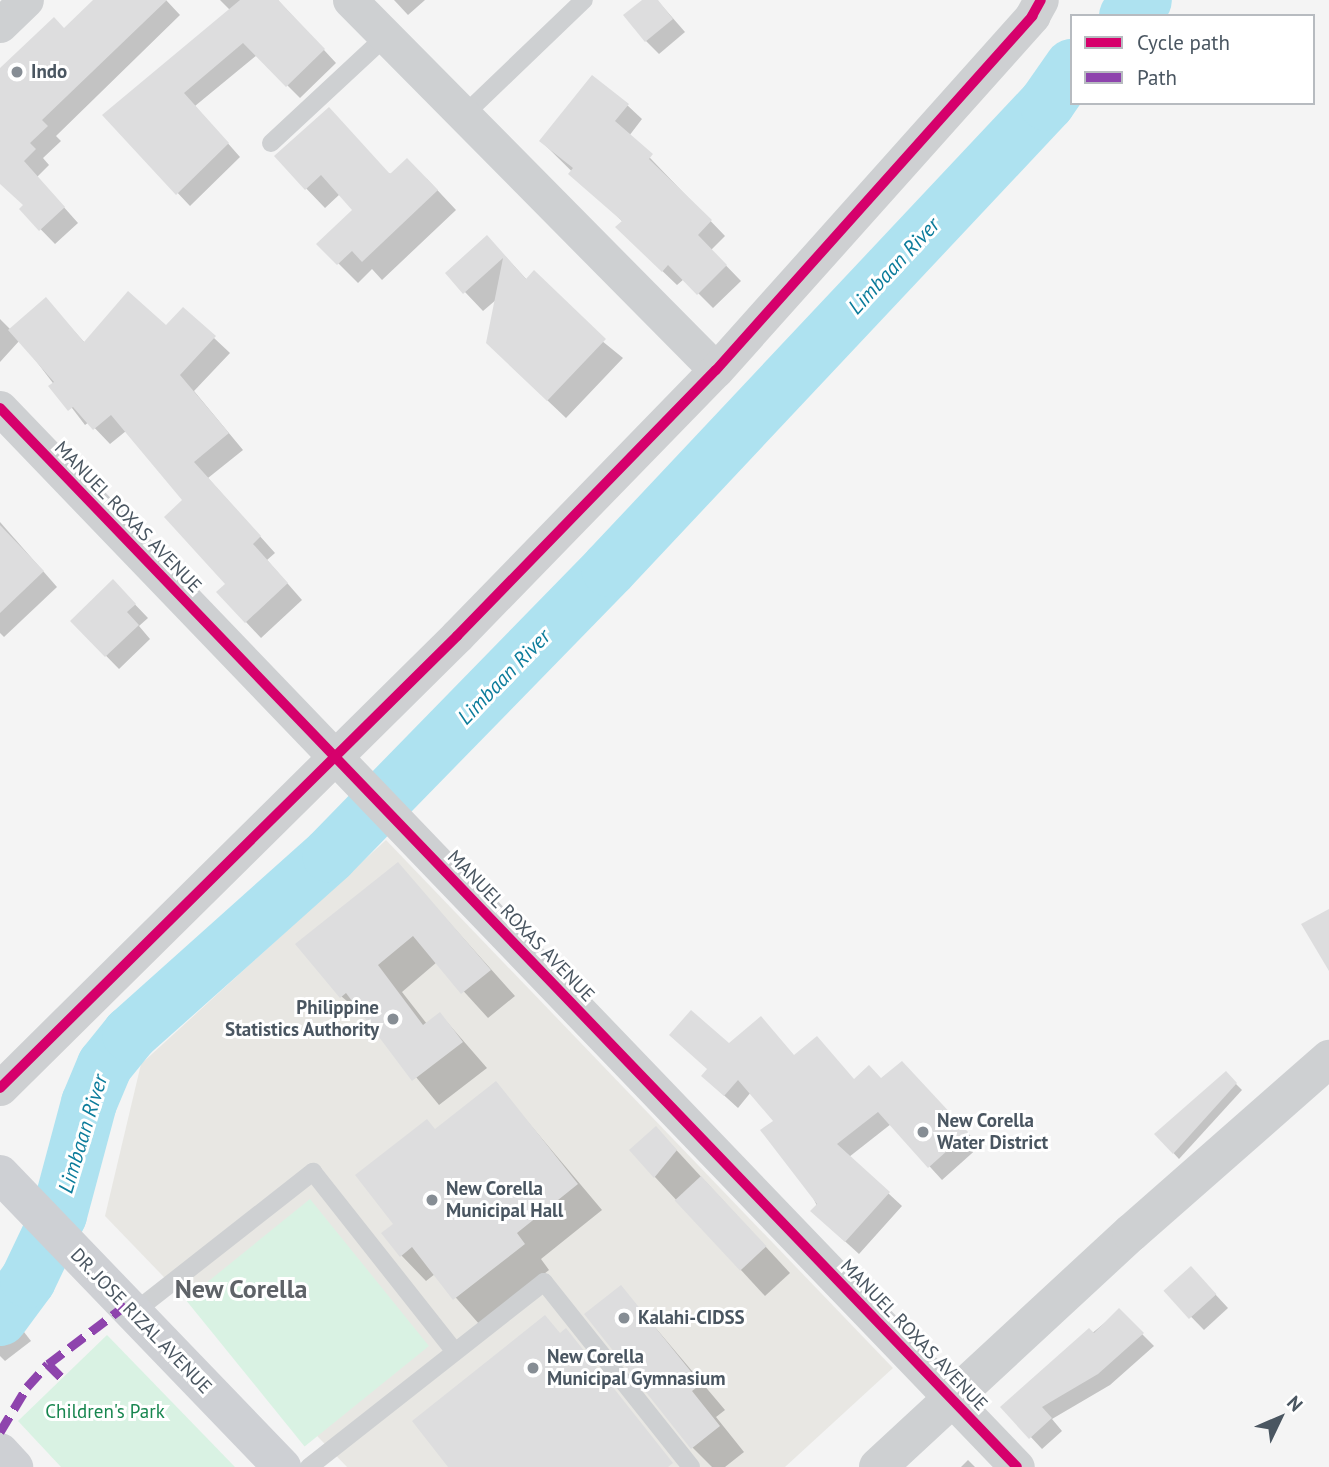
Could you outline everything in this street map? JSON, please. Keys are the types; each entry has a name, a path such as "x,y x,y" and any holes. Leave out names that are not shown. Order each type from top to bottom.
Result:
{"main road":[{"name":"DR. JOSE RIZAL AVENUE","path":"11,1186 282,1467"},
{"path":"0,1452 14,1467"}],"street":[{"path":"0,25 26,0"},
{"path":"350,0 716,369"},
{"path":"0,1088 334,757 716,369 1032,16 1041,0"},
{"name":"MANUEL ROXAS AVENUE","path":"0,408 1017,1467"},
{"path":"878,1467 1329,1059"}],"lane":[{"path":"464,115 584,0"},
{"path":"271,143 386,36"},
{"path":"133,1313 313,1172 455,1352"},
{"path":"309,1467 544,1282 691,1467"}],"shaded area":[{"path":"386,840 893,1368 785,1467 347,1467 105,1216 141,1064"}],"green space":[{"path":"310,1199 429,1346 305,1447 186,1300"},
{"name":"Children's Park","path":"107,1335 235,1467 61,1467 18,1421"}],"building":[{"path":"93,0 167,0 42,120 48,126 30,143 36,149 24,161 65,207 39,231 19,209 23,205 0,184 0,68 54,17 64,28"},
{"path":"240,0 278,0 325,49 286,87 243,43 184,93 229,143 176,195 102,115"},
{"path":"642,0 658,0 673,19 645,42 623,15"},
{"path":"592,75 629,104 615,121 653,154 649,159 712,220 698,235 727,265 697,295 668,265 662,272 615,227 622,221 568,174 573,168 539,141"},
{"path":"329,107 390,174 407,158 438,190 362,262 352,251 337,265 316,244 352,210 321,175 305,190 274,156"},
{"path":"487,235 526,279 534,270 606,339 547,401 486,343 503,258 463,294 445,273"},
{"path":"128,291 166,325 183,307 216,336 180,375 229,433 194,462 261,536 253,544 288,583 245,623 216,592 225,584 164,517 182,500 111,415 93,430 73,407 68,411 48,386 54,382 8,330 46,297 84,342"},
{"path":"0,525 44,571 0,613"},
{"path":"113,579 136,604 127,612 139,625 105,657 70,621"},
{"path":"398,862 491,970 461,994 413,936 378,965 423,1025 440,1012 463,1042 412,1081 346,993 340,998 295,944"},
{"path":"1329,909 1329,971 1301,924"},
{"path":"691,1010 729,1043 761,1016 794,1055 817,1036 854,1079 869,1065 881,1078 902,1061 968,1132 928,1168 878,1112 837,1144 890,1192 845,1242 810,1211 817,1204 760,1130 773,1121 738,1080 724,1096 701,1076 707,1069 669,1035"},
{"path":"1226,1071 1237,1083 1173,1154 1154,1134"},
{"path":"496,1081 578,1184 517,1233 525,1244 453,1300 412,1247 400,1257 381,1233 393,1224 355,1175 427,1119 435,1129"},
{"path":"656,1126 677,1150 654,1178 629,1150"},
{"path":"701,1176 766,1246 740,1271 675,1201"},
{"path":"1191,1266 1216,1294 1189,1319 1164,1291"},
{"path":"621,1285 701,1384 692,1391 720,1426 691,1449 584,1314"},
{"path":"1119,1308 1144,1333 1098,1374 1042,1407 1052,1418 1029,1439 1000,1407 1089,1328 1094,1333"},
{"name":"New Corella Municipal Gymnasium","path":"545,1315 560,1333 566,1328 673,1463 668,1467 448,1467 412,1421"}],"waterway":[{"name":"Limbaan River","path":"1129,14 1144,0"},
{"name":"Limbaan River","path":"0,1318 28,1280 59,1215 89,1103 105,1065 130,1034 330,855 609,569 1047,103 1070,70"}],"marked path":[{"path":"0,1432 27,1387 48,1364 126,1305"},
{"path":"48,1364 62,1378"}],"cycle path":[{"path":"0,1088 457,636 716,370 1032,16 1041,0"},
{"path":"0,408 1017,1467"}],"place":[{"name":"Indo","path":"17,72"},
{"name":"Philippine Statistics Authority","path":"393,1019"},
{"name":"New Corella Water District","path":"923,1132"},
{"name":"New Corella Municipal Hall","path":"432,1200"},
{"name":"Kalahi-CIDSS","path":"624,1318"},
{"name":"New Corella Municipal Gymnasium","path":"533,1368"}],"district":[{"name":"New Corella","path":"241,1289"}]}
